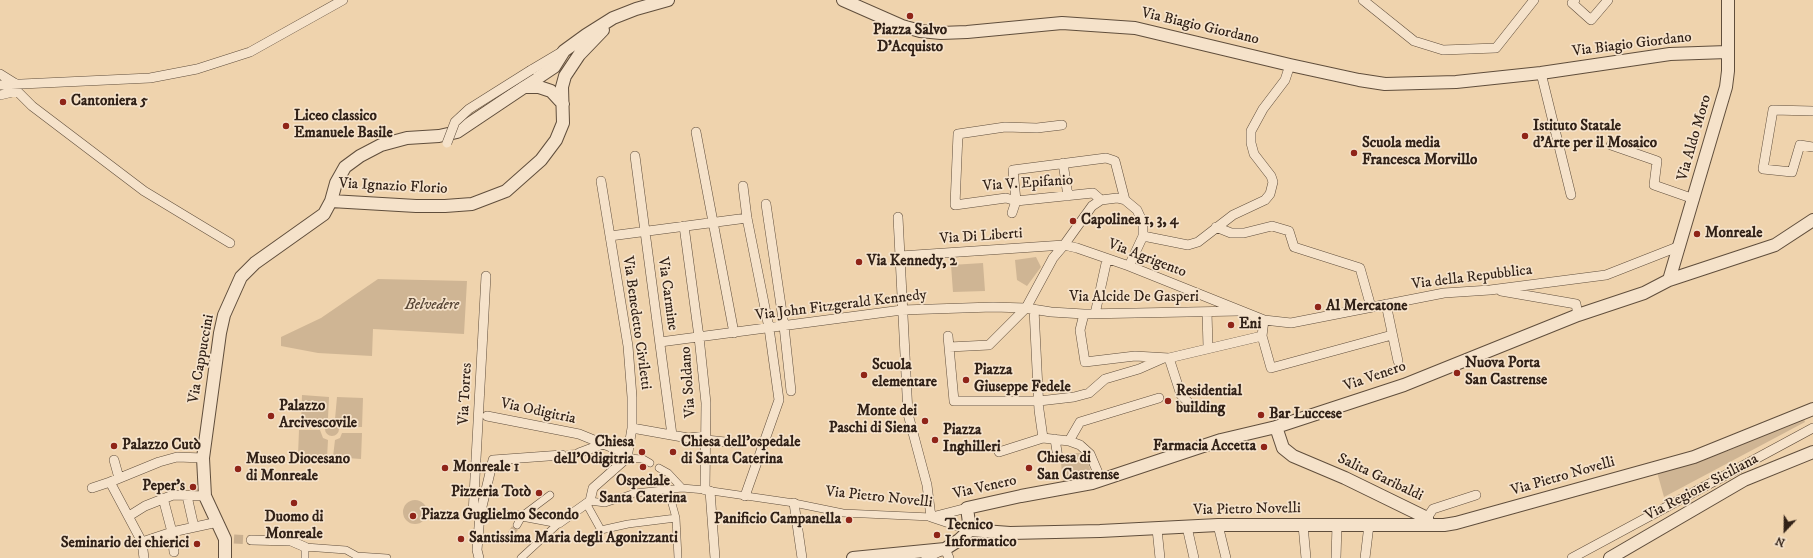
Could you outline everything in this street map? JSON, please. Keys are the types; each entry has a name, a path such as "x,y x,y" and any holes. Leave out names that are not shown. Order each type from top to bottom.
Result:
{"street":[{"path":"0,85 17,87 150,78 197,69 250,52 343,0"},
{"name":"Via Ignazio Florio","path":"613,18 579,55 565,76 562,88 563,123 556,140 541,160 506,191 472,204 445,206 416,206 331,200 336,183 346,167 360,156 381,145 407,138 439,136 457,132 554,67 564,51 613,18 636,9 668,0"},
{"name":"Via Biagio Giordano","path":"843,0 853,3 902,26 920,31 941,33 1062,23 1095,24 1135,28 1290,65 1359,80 1391,84 1456,82 1541,73 1670,54 1727,52"},
{"path":"1363,0 1414,41 1443,50 1496,48 1534,0"},
{"path":"1575,0 1572,3 1590,20 1608,0"},
{"name":"Via Aldo Moro","path":"1669,280 1726,87 1728,71 1728,0"},
{"path":"447,143 455,122 469,109 564,51"},
{"path":"1143,236 1188,245 1198,242 1233,215 1265,200 1272,189 1271,176 1254,154 1251,143 1251,131 1263,109 1285,80 1290,65"},
{"path":"1541,73 1571,195"},
{"path":"0,74 17,87 32,106 144,191 230,243"},
{"path":"0,95 17,87"},
{"path":"523,87 539,87 551,91 563,104"},
{"path":"1813,111 1773,110 1763,169 1792,172 1800,145 1813,147"},
{"name":"Via V. Epifanio","path":"1062,125 1037,128 1005,127 958,134 955,205 1006,198 1016,201 1093,193 1101,200"},
{"path":"696,132 734,333"},
{"path":"1612,146 1617,146 1657,160 1654,185 1694,199"},
{"name":"Via Carmine","path":"635,156 672,435"},
{"path":"1012,213 1016,201 1013,170 1106,158 1115,161 1125,200"},
{"path":"1063,163 1068,196"},
{"name":"Via Benedetto Civiletti","path":"601,181 628,346 632,397 632,428 627,456"},
{"path":"743,186 747,218 769,328 779,400 745,496"},
{"path":"949,347 989,345 1030,308 1053,258 1092,206 1101,200 1117,198 1125,200 1137,210 1143,223 1143,236 1129,266"},
{"name":"Via Cappuccini","path":"205,496 203,458 220,334 224,315 232,294 241,277 251,267 324,214 331,200"},
{"path":"766,204 784,326 791,391"},
{"path":"898,217 908,414 926,485 931,517"},
{"path":"610,236 747,218"},
{"name":"Via Venero","path":"931,517 1101,480 1221,440 1276,427 1404,385 1578,314 1644,293 1669,280 1775,245 1813,220"},
{"name":"Via Soldano","path":"684,226 699,336 706,403 707,490 715,558"},
{"path":"1216,227 1231,233 1244,233 1272,226 1288,231 1294,247 1360,268 1370,307"},
{"name":"Via Di Liberti","path":"900,256 1064,245"},
{"name":"Via Agrigento","path":"1064,245 1129,266 1264,320"},
{"name":"Via della Repubblica","path":"1264,320 1291,323 1444,293 1490,290 1606,275 1680,246"},
{"path":"1095,314 1107,259"},
{"name":"Via Torres","path":"477,515 486,276"},
{"path":"1490,290 1576,304 1578,314"},
{"path":"1386,304 1398,361"},
{"name":"Via John Fitzgerald Kennedy","path":"660,342 902,310 993,306 1030,308"},
{"path":"1030,308 1043,438"},
{"name":"Via Alcide De Gasperi","path":"1030,308 1084,314 1242,311"},
{"path":"1207,312 1208,347"},
{"path":"1084,314 1080,330 1085,362 1134,356 1166,358"},
{"path":"1264,320 1262,336 1271,368 1392,335"},
{"path":"948,336 954,401 1039,401 1074,397 1088,393 1105,379 1139,369 1166,358 1208,347 1262,336"},
{"path":"1166,358 1181,395 1188,402"},
{"path":"1068,442 1080,422 1159,398"},
{"name":"Via Pietro Novelli","path":"588,502 605,503 635,493 682,488 707,490 794,503 843,513 931,517 970,530 1010,533 1157,529 1218,525 1369,525 1428,522 1456,523 1694,457 1813,409"},
{"name":"Via Odigitria","path":"486,416 579,434 627,456"},
{"name":"Salita Garibaldi","path":"1276,427 1283,448 1292,456 1345,478 1428,522"},
{"path":"632,428 688,438 706,438 735,443"},
{"path":"1572,558 1813,428"},
{"path":"998,452 1043,438 1055,439 1080,445 1090,454 1101,480"},
{"path":"1055,439 1058,458"},
{"path":"579,453 603,444"},
{"name":"Via Regione Siciliana","path":"1610,558 1744,480 1813,452"},
{"path":"479,558 477,550 477,515 494,460 562,455"},
{"path":"521,558 559,523 588,502 593,488 627,456 643,459 650,463"},
{"path":"92,488 159,462 177,457 203,458"},
{"path":"114,460 119,478"},
{"path":"659,468 668,473 682,488"},
{"path":"110,482 142,542 144,558"},
{"path":"668,489 676,518 678,558"},
{"path":"129,516 163,498 173,495 205,496 218,522 230,539 225,558"},
{"path":"517,525 522,516 550,495"},
{"path":"1428,522 1433,509 1476,495"},
{"path":"187,496 194,526"},
{"path":"163,498 172,532 174,552"},
{"path":"588,502 602,530 628,524 676,518"},
{"path":"794,503 802,558"},
{"path":"926,558 947,553 970,530 967,508"},
{"path":"477,515 522,516 559,523"},
{"path":"142,542 194,526 218,522"},
{"path":"1218,525 1226,558"},
{"path":"1304,525 1306,558"},
{"path":"1336,558 1337,525"},
{"path":"1365,558 1369,525"},
{"path":"1187,527 1194,558"},
{"path":"1157,529 1160,558"},
{"path":"251,540 291,541 305,547 346,550 357,557 387,558"},
{"path":"305,547 305,558"},
{"path":"854,558 947,553"}],"green space":[{"path":"1036,257 1041,267 1027,286 1017,280 1015,260"},
{"path":"983,263 985,291 953,292 951,265"},
{"name":"Belvedere","path":"378,279 467,281 464,334 373,329 372,356 318,353 281,346 281,337 321,318"},
{"path":"302,395 329,397 328,418 323,419 320,425 301,424"},
{"path":"337,397 363,398 362,427 343,427 342,421 335,419"},
{"path":"1804,418 1805,422 1664,497 1657,472 1730,450"},
{"path":"332,422 337,424 339,429 337,434 332,436 327,434 325,429 327,424"},
{"path":"299,430 320,430 323,438 328,440 327,458 298,455"},
{"path":"342,433 362,433 361,459 333,457 335,440 340,438"},
{"path":"1081,453 1087,460 1092,475 1063,482 1061,463 1064,455"},
{"path":"415,500 423,504 427,512 423,520 415,524 407,520 403,512 407,504"}],"tunnel":[{"path":"567,455 579,453"},
{"path":"511,534 517,525"},
{"path":"234,539 251,540"}],"place":[{"name":"Piazza Salvo D'Acquisto","path":"910,16"},
{"name":"Cantoniera 5","path":"63,102"},
{"name":"Liceo classico Emanuele Basile","path":"286,126"},
{"name":"Istituto Statale d'Arte per il Mosaico","path":"1525,136"},
{"name":"Scuola media Francesca Morvillo","path":"1354,153"},
{"name":"Capolinea 1, 3, 4","path":"1073,221"},
{"name":"Monreale","path":"1697,234"},
{"name":"Via Kennedy, 2","path":"859,262"},
{"name":"Al Mercatone","path":"1318,307"},
{"name":"Eni","path":"1231,325"},
{"name":"Nuova Porta San Castrense","path":"1457,373"},
{"name":"Scuola elementare","path":"864,375"},
{"name":"Piazza Giuseppe Fedele","path":"966,380"},
{"name":"Residential building","path":"1168,401"},
{"name":"Bar Luccese","path":"1261,415"},
{"name":"Palazzo Arcivescovile","path":"271,416"},
{"name":"Monte dei Paschi di Siena","path":"925,421"},
{"name":"Piazza Inghilleri","path":"935,440"},
{"name":"Palazzo Cutò","path":"114,446"},
{"name":"Farmacia Accetta","path":"1264,447"},
{"name":"Chiesa dell'Odigitria","path":"642,452"},
{"name":"Chiesa dell'ospedale di Santa Caterina","path":"673,452"},
{"name":"Ospedale Santa Caterina","path":"643,467"},
{"name":"Monreale 1","path":"445,468"},
{"name":"Chiesa di San Castrense","path":"1029,468"},
{"name":"Museo Diocesano di Monreale","path":"238,469"},
{"name":"Peper's","path":"193,487"},
{"name":"Pizzeria Totò","path":"539,493"},
{"name":"Duomo di Monreale","path":"294,503"},
{"name":"Piazza Guglielmo Secondo","path":"413,516"},
{"name":"Panificio Campanella","path":"849,520"},
{"name":"Tecnico Informatico","path":"937,535"},
{"name":"Santissima Maria degli Agonizzanti","path":"461,539"},
{"name":"Seminario dei chierici","path":"197,544"}]}
